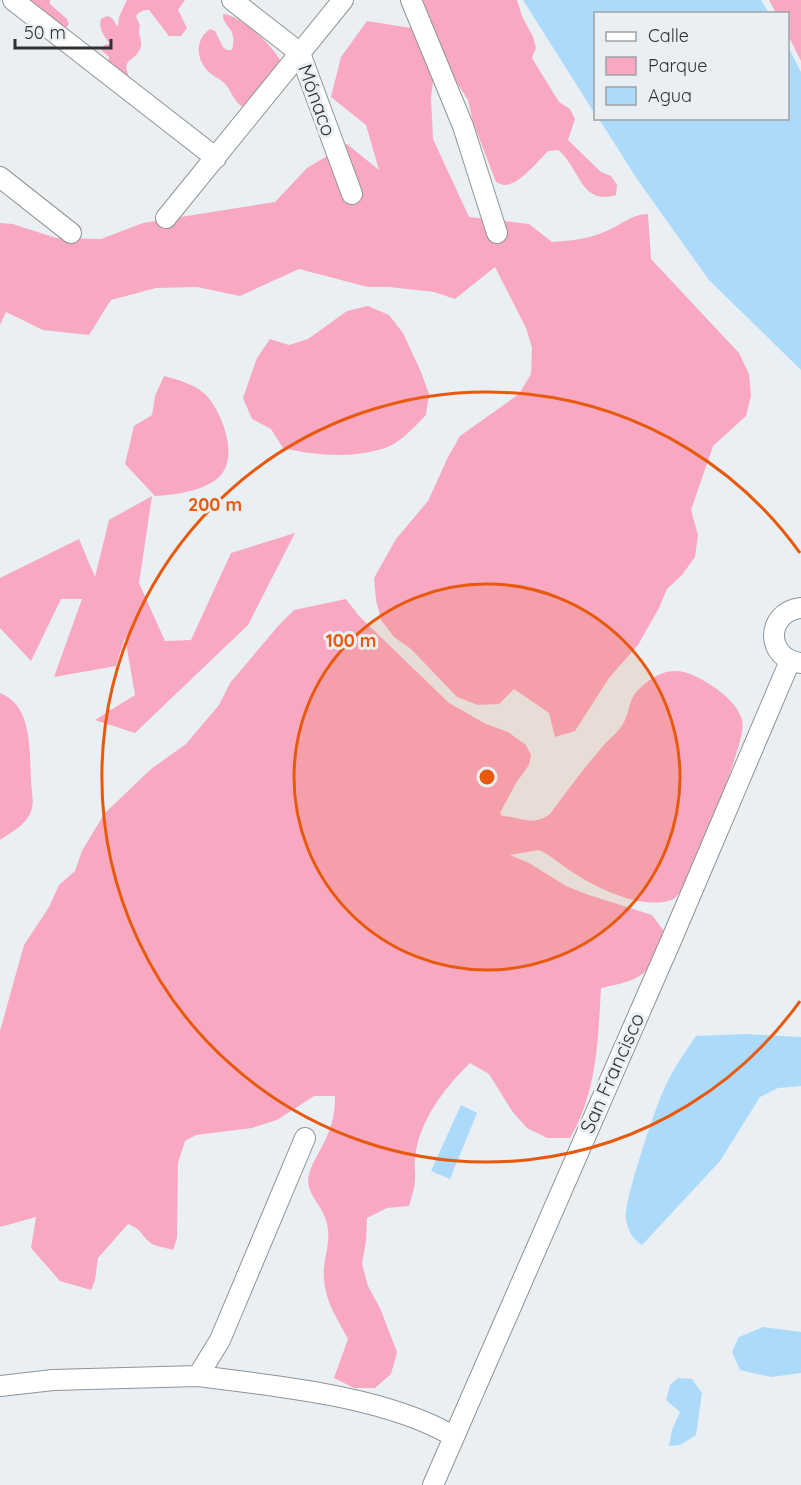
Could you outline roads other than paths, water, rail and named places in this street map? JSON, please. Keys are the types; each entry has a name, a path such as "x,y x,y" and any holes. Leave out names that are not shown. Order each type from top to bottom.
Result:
{"street":[{"path":"13,0 216,158"},
{"name":"Mónaco","path":"232,0 300,53 352,194"},
{"path":"166,218 343,0"},
{"path":"411,0 463,126 496,233"},
{"path":"0,177 71,233"},
{"path":"795,662 782,656 776,648 775,627 785,613 801,608"},
{"name":"San Francisco","path":"433,1485 795,662"},
{"path":"198,1376 219,1340 304,1138"},
{"path":"0,1386 53,1380 198,1376 335,1397 407,1414 453,1436"}],"water":[{"path":"523,0 761,0 768,12 594,12 594,112"},
{"path":"789,49 801,72 801,370 709,280 637,179 600,120 789,120"},
{"path":"745,1034 801,1037 801,1086 778,1088 760,1097 720,1161 642,1245 629,1230 626,1210 641,1154 668,1080 696,1036"},
{"path":"461,1105 477,1113 450,1179 431,1171"},
{"path":"763,1327 801,1332 801,1373 771,1377 740,1370 732,1352 739,1337"},
{"path":"678,1378 692,1379 702,1393 696,1435 680,1445 669,1446 672,1430 680,1412 666,1400 670,1385"}]}
